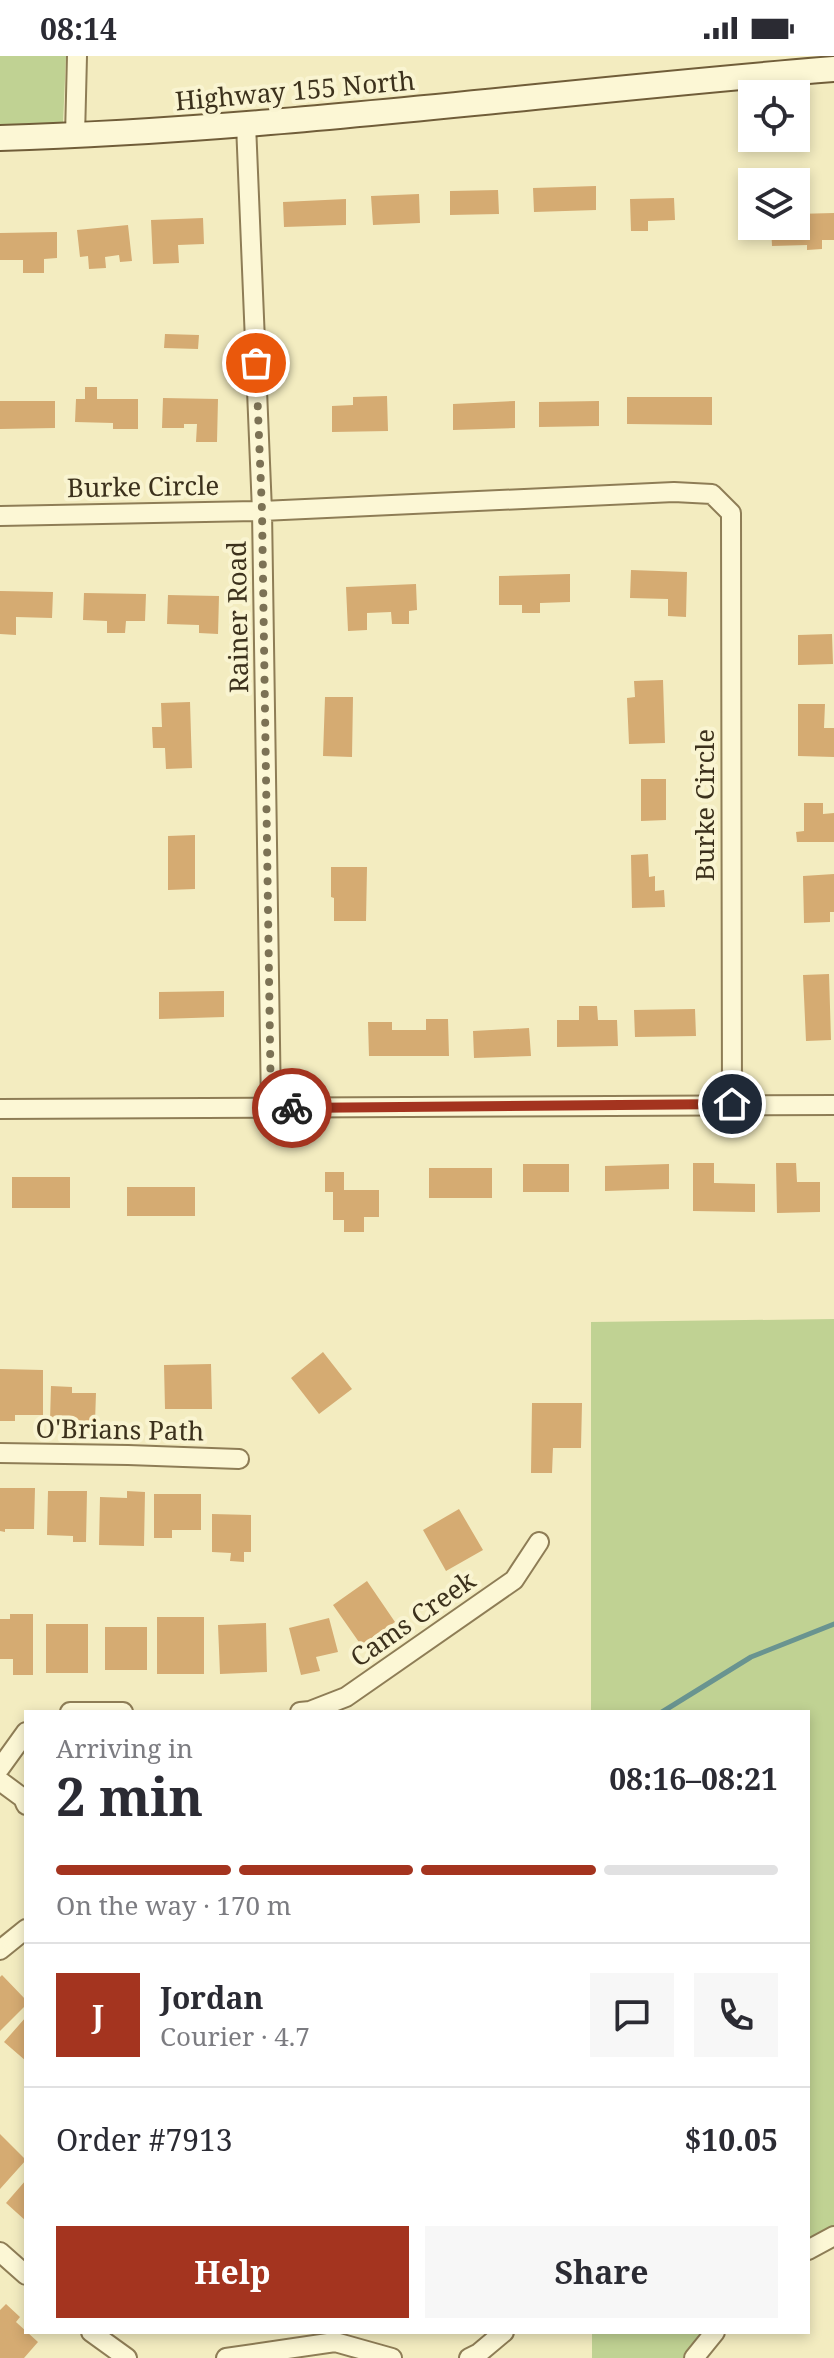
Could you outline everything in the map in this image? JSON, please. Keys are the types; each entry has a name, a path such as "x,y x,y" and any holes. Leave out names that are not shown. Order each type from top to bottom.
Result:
{"main road":[{"name":"Highway 155 North","path":"0,138 246,124 834,69"}],"street":[{"path":"75,136 77,56"},
{"name":"Rainer Road","path":"246,124 262,511 271,1109"},
{"name":"Burke Circle","path":"0,516 262,511 674,492 712,494 731,513 732,1104"},
{"path":"0,1109 834,1105"},
{"name":"O'Brians Path","path":"0,1453 239,1459"},
{"name":"Cams Creek","path":"313,1710 346,1697 514,1580 539,1542"},
{"path":"0,1768 24,1735"},
{"path":"0,1781 24,1800"},
{"path":"0,1950 24,1932"},
{"path":"810,2249 834,2236"},
{"path":"0,2252 24,2273"},
{"path":"94,2334 127,2358"},
{"path":"469,2358 502,2334"},
{"path":"694,2358 713,2334"},
{"path":"226,2358 336,2337 392,2358"}],"green space":[{"path":"0,56 66,56 63,124 0,127"},
{"path":"834,1319 834,2234 810,2254 810,1710 591,1710 591,1322"},
{"path":"592,2334 723,2334 700,2358 592,2358"}],"building":[{"path":"596,186 596,210 534,212 533,188"},
{"path":"498,190 499,214 450,215 450,191"},
{"path":"419,194 420,223 373,225 371,196"},
{"path":"674,198 675,220 648,221 648,231 631,231 630,199"},
{"path":"346,199 346,225 284,227 283,202"},
{"path":"834,213 834,240 822,240 822,249 807,250 807,245 772,246 772,240 810,240 810,214"},
{"path":"203,218 204,244 178,245 179,263 153,264 151,220"},
{"path":"128,225 132,261 120,262 119,255 105,257 106,268 89,269 88,256 80,257 77,230"},
{"path":"57,232 57,258 44,259 44,273 23,273 23,260 0,260 0,233"},
{"path":"165,334 199,335 198,349 164,348"},
{"path":"85,387 97,387 97,399 138,399 138,429 113,429 113,423 75,422 76,399 85,399"},
{"path":"387,396 388,431 332,432 332,406 353,405 353,397"},
{"path":"627,397 712,397 712,425 627,424"},
{"path":"163,398 218,399 217,442 196,442 197,424 184,424 184,428 162,428"},
{"path":"0,401 55,401 55,428 0,429"},
{"path":"515,401 515,428 453,430 453,404"},
{"path":"599,401 599,426 539,427 539,402"},
{"path":"631,570 687,572 686,617 668,616 668,599 630,598"},
{"path":"570,574 570,602 540,603 540,613 522,613 522,605 499,605 499,576"},
{"path":"416,584 417,610 409,611 409,624 392,624 391,612 367,613 367,630 348,631 346,587"},
{"path":"0,591 53,592 52,618 16,617 16,635 0,634"},
{"path":"84,593 146,594 145,621 126,621 125,633 107,633 107,621 83,620"},
{"path":"168,595 219,596 218,634 199,633 199,625 167,624"},
{"path":"832,634 833,664 798,665 798,635"},
{"path":"663,680 665,743 629,744 627,698 635,697 634,681"},
{"path":"325,697 353,697 352,757 323,756"},
{"path":"190,702 192,768 166,769 165,748 153,748 152,727 162,727 161,703"},
{"path":"798,704 825,704 824,728 834,728 834,757 798,756"},
{"path":"641,779 666,779 666,820 641,821"},
{"path":"804,803 823,803 823,814 834,813 834,842 797,842 796,832 804,831"},
{"path":"195,835 195,889 168,890 168,836"},
{"path":"648,854 649,877 655,876 655,891 664,890 665,907 632,908 631,855"},
{"path":"331,867 367,867 366,921 334,921"},
{"path":"834,874 834,912 830,912 830,922 804,923 803,876"},
{"path":"829,974 831,1040 806,1041 803,975"},
{"path":"224,991 224,1017 159,1019 159,992"},
{"path":"579,1006 597,1006 598,1020 617,1020 618,1046 557,1047 557,1020 579,1020"},
{"path":"695,1009 696,1036 635,1037 634,1010"},
{"path":"426,1019 448,1019 449,1056 369,1056 368,1022 392,1022 392,1030 426,1030"},
{"path":"529,1028 531,1056 474,1058 473,1031"},
{"path":"693,1163 714,1163 714,1183 755,1184 755,1212 693,1211"},
{"path":"776,1163 796,1163 797,1182 820,1182 820,1212 777,1213"},
{"path":"523,1164 569,1164 569,1192 523,1192"},
{"path":"669,1164 669,1189 605,1191 605,1166"},
{"path":"429,1168 492,1168 492,1198 429,1198"},
{"path":"325,1172 344,1172 344,1190 379,1190 379,1217 364,1217 364,1232 344,1232 344,1220 333,1220 333,1192 325,1192"},
{"path":"12,1177 70,1177 70,1208 12,1208"},
{"path":"127,1187 195,1187 195,1216 127,1216"},
{"path":"323,1352 352,1389 319,1414 291,1378"},
{"path":"211,1364 212,1409 165,1409 164,1365"},
{"path":"0,1369 43,1370 43,1415 15,1415 15,1421 0,1421"},
{"path":"51,1386 72,1387 72,1393 96,1393 95,1422 50,1421"},
{"path":"532,1403 582,1403 581,1448 553,1448 552,1473 531,1473"},
{"path":"0,1488 35,1488 34,1529 0,1531"},
{"path":"48,1491 87,1491 86,1542 73,1542 73,1536 47,1535"},
{"path":"127,1491 145,1492 144,1546 99,1545 100,1497 127,1498"},
{"path":"154,1494 201,1494 201,1530 172,1530 172,1538 154,1538"},
{"path":"459,1509 483,1550 446,1571 423,1530"},
{"path":"212,1514 251,1515 251,1552 244,1552 244,1562 230,1561 231,1553 212,1552"},
{"path":"367,1581 395,1622 361,1645 333,1605"},
{"path":"10,1614 33,1614 33,1675 13,1675 13,1659 0,1659 0,1619 10,1619"},
{"path":"157,1617 204,1617 204,1674 157,1674"},
{"path":"329,1618 338,1652 316,1657 320,1671 301,1675 289,1628"},
{"path":"266,1623 267,1672 220,1674 218,1625"},
{"path":"46,1624 88,1624 88,1673 46,1673"},
{"path":"105,1627 147,1627 147,1670 105,1670"},
{"path":"2,1975 24,1998 24,2007 0,2031"},
{"path":"24,2019 24,2059 4,2042"},
{"path":"0,2134 24,2158 24,2162 0,2189"},
{"path":"24,2182 24,2219 6,2203"},
{"path":"6,2304 20,2317 16,2322 24,2329 24,2334 29,2334 38,2342 24,2358 0,2358 0,2310"}],"waterway":[{"path":"665,1710 751,1657 834,1624"}],"way so far":[{"path":"256,363 262,511 271,1109 292,1108"}],"route":[{"path":"292,1108 732,1104"}]}
